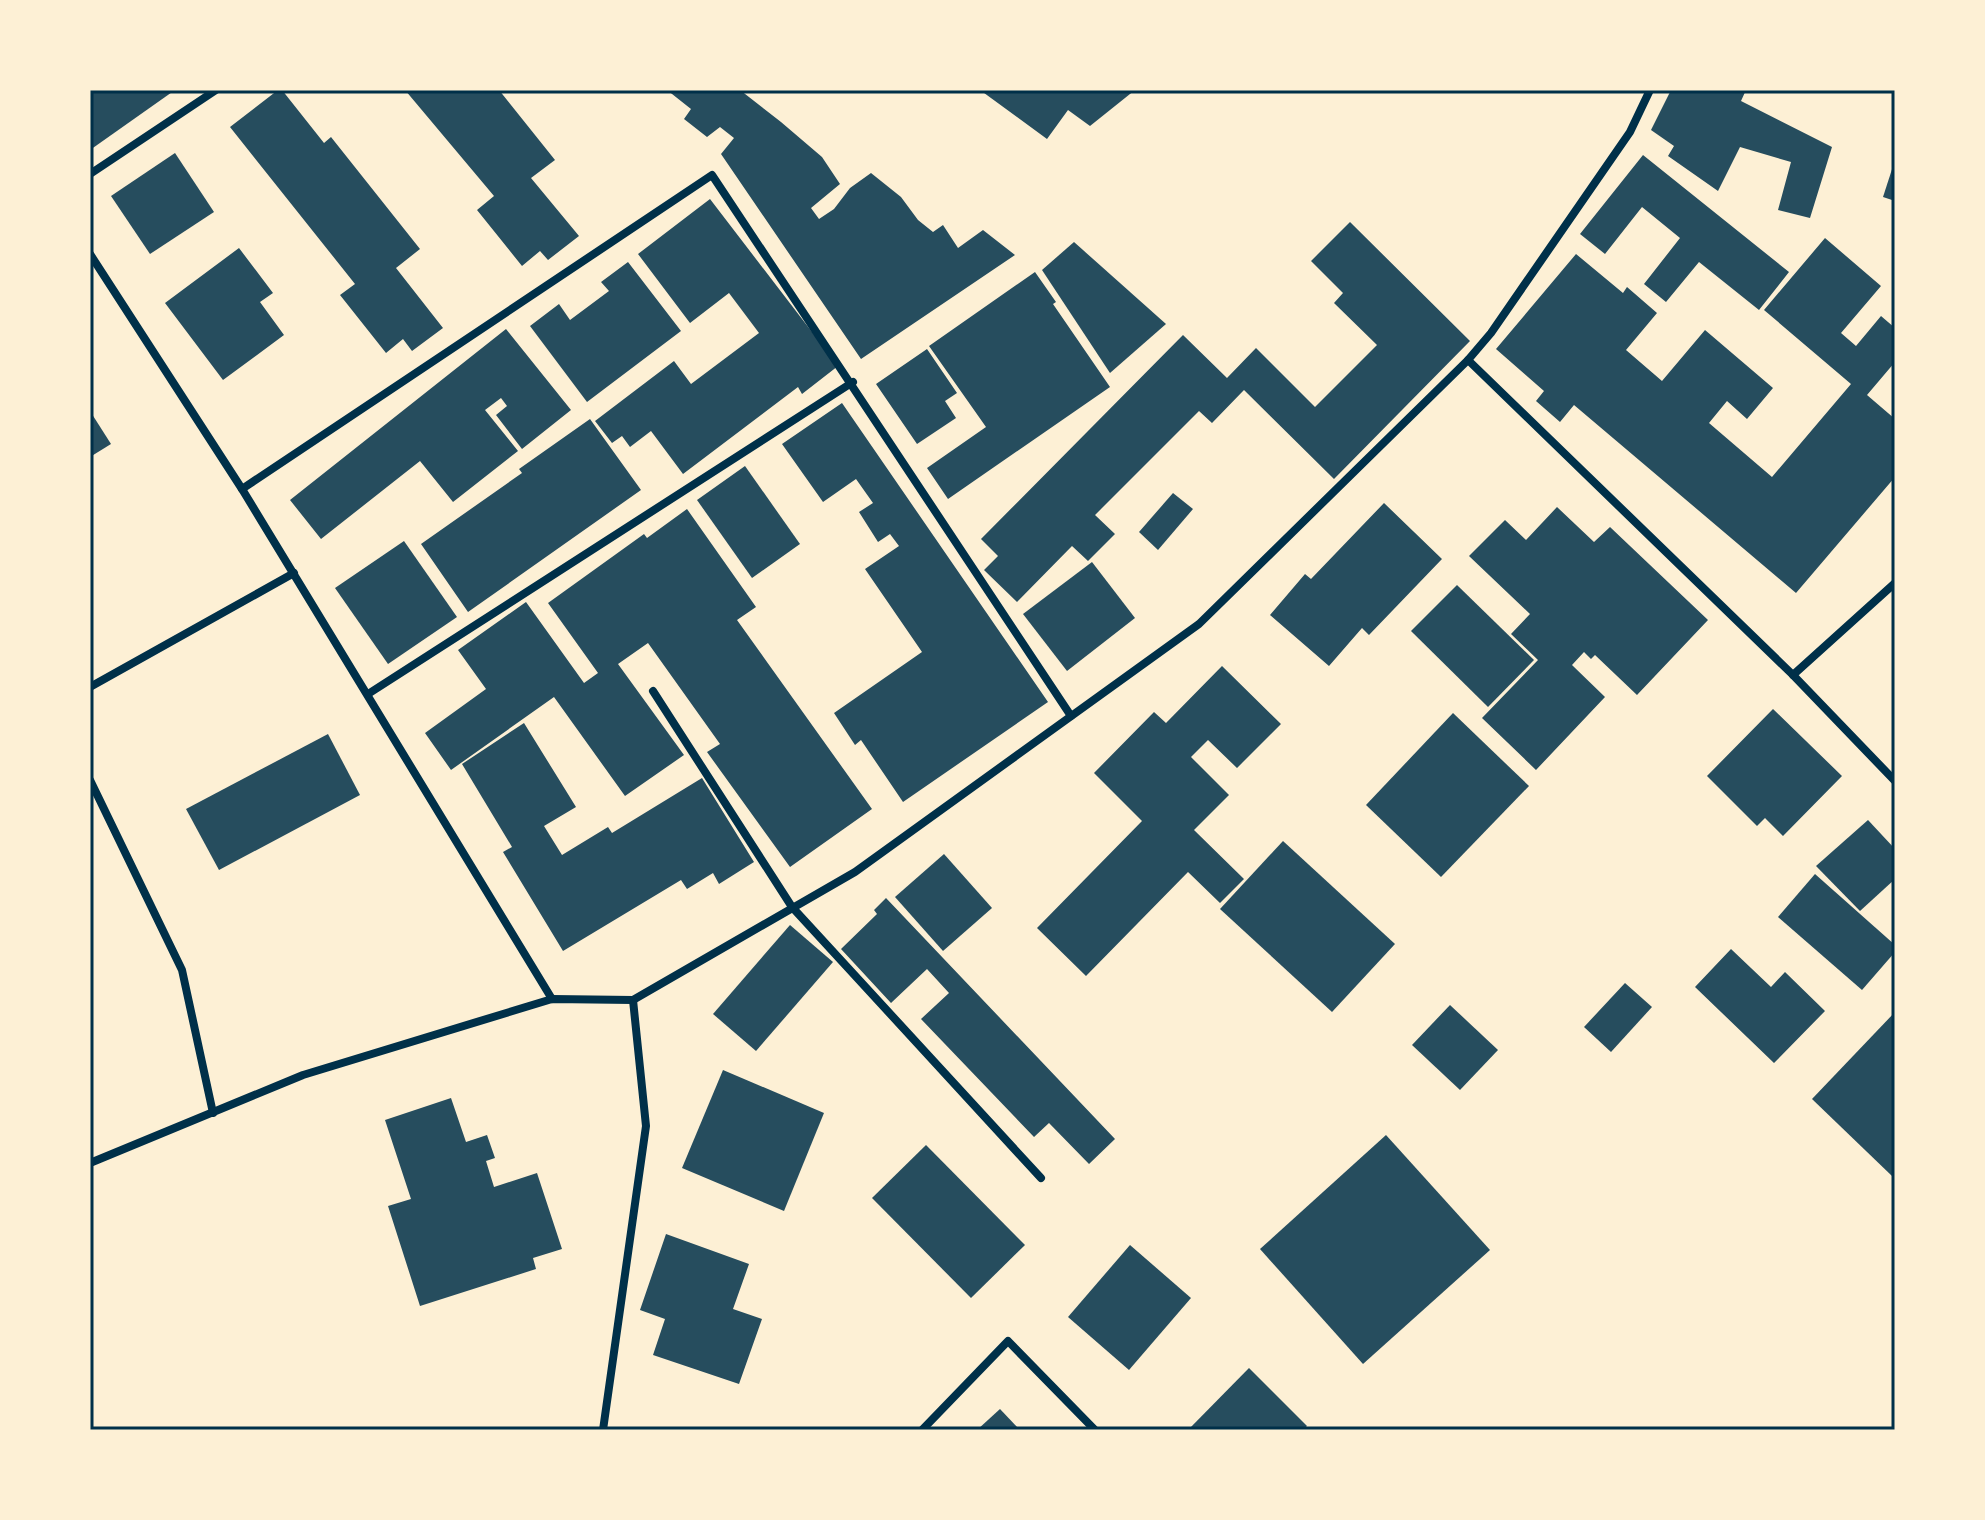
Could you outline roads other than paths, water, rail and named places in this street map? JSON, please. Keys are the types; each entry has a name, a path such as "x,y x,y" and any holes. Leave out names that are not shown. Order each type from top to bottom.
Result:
{"street":[{"path":"90,174 216,90"},
{"path":"90,1163 303,1075 552,999 633,1000 855,872 1199,624 1468,360 1491,333 1630,132 1650,90"},
{"path":"242,489 712,175 853,382 1071,716"},
{"path":"90,254 242,489 552,999"},
{"path":"1468,360 1793,675 1895,781"},
{"path":"368,694 853,382"},
{"path":"90,687 294,573"},
{"path":"1793,675 1895,583"},
{"path":"653,691 792,907 1041,1178"},
{"path":"90,780 182,970 213,1113"},
{"path":"603,1430 646,1126 633,1000"},
{"path":"922,1430 1008,1341 1095,1430"}]}
